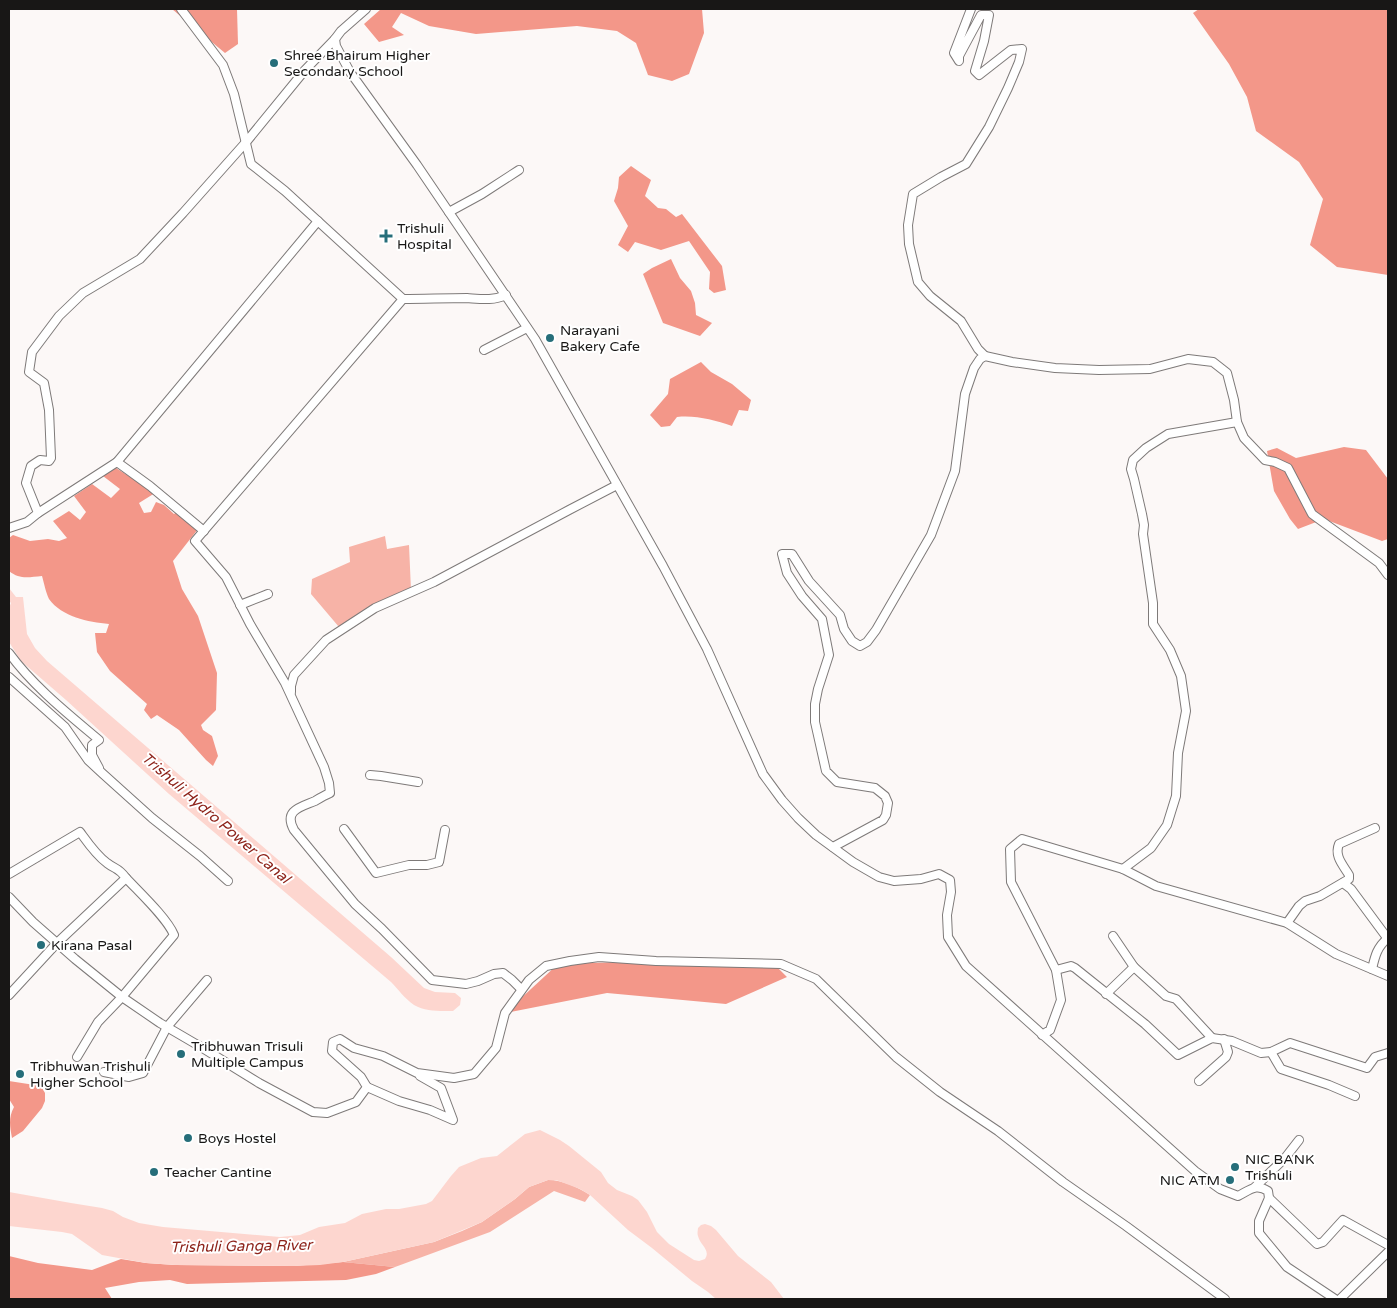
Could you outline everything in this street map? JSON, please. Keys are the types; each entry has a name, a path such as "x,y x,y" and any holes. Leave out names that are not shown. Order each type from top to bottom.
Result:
{"street":[{"path":"181,9 223,65 234,94 252,164 285,190 403,299 469,298 484,300 506,295"},
{"path":"38,513 26,483 31,466 40,460 49,461 51,458 49,410 44,383 29,372 32,352 59,316 83,293 140,260 247,141 305,70 335,40 341,31 366,9"},
{"path":"971,9 954,53 959,61 959,56 981,15 989,15 975,71 979,75 1010,50 1022,49 1008,88 989,127 966,164 913,194 908,225 908,244 918,282 930,296 961,321 978,349 986,356 1012,362 1099,370 1150,369 1188,360 1213,362 1227,373 1237,422 1244,438 1265,460 1288,468 1312,514 1379,562 1388,575"},
{"path":"335,40 336,46 350,72 449,212 535,339 663,566 707,649 763,774 782,800 816,835 853,862 879,877 894,881 921,879 939,874 950,880 951,892 947,916 948,937 966,966 1195,1171 1220,1189 1238,1196 1255,1187 1285,1158 1299,1140"},
{"path":"449,212 482,194 519,170"},
{"path":"9,528 27,522 117,462 318,221"},
{"path":"403,299 195,541 226,577 285,683 324,767 330,793 318,800 296,808 290,820 294,830 355,904 432,980 466,984 494,974 503,973 521,989"},
{"path":"484,350 527,328"},
{"path":"833,847 883,820 888,803 885,796 874,788 837,782 826,771 815,722 815,704 828,655 822,620 802,596 787,573 782,554 792,554 809,581 840,615 844,629 852,641 860,646 867,642 876,630 931,535 955,471 965,394 974,368 980,359 986,356"},
{"path":"1124,869 1151,848 1167,825 1176,796 1178,753 1186,711 1181,676 1170,650 1153,624 1153,603 1143,534 1144,525 1131,469 1133,460 1146,448 1168,434 1237,422"},
{"path":"117,462 150,486 204,531"},
{"path":"292,697 291,686 294,675 326,640 375,608 434,582 617,485"},
{"path":"240,605 268,594"},
{"path":"9,653 55,703 99,740 92,745 92,755 102,773"},
{"path":"9,677 65,727 88,760 152,818 228,881"},
{"path":"370,775 418,782"},
{"path":"1287,923 1305,901 1320,896 1349,879 1349,875 1337,855 1339,844 1375,828"},
{"path":"344,829 376,873 409,864 427,866 439,862 445,830"},
{"path":"9,874 80,832 89,845 107,864 120,870 142,894 163,918 174,935 122,998 98,1022 77,1058"},
{"path":"1042,1035 1050,1030 1061,1000 1056,970 1011,882 1010,849 1022,839 1124,869 1156,886 1287,923 1336,954 1388,976"},
{"path":"9,995 57,943 126,878"},
{"path":"1343,883 1351,889 1388,938 1382,943 1376,953 1372,970"},
{"path":"9,897 33,922 122,998 259,1083 313,1112 327,1113 356,1102 367,1087"},
{"path":"1113,936 1134,967 1166,996 1176,999 1212,1038"},
{"path":"417,1073 454,1078 474,1074 496,1048 505,1013 521,989 546,966 599,957 656,961 781,964 816,979 896,1057 940,1092 998,1131 1063,1182 1225,1299"},
{"path":"1056,970 1071,966 1146,1024 1178,1055 1212,1038 1232,1041 1262,1053 1271,1052 1290,1043 1367,1068 1375,1058 1388,1053"},
{"path":"1106,994 1134,967"},
{"path":"104,1072 129,1077 143,1073 166,1027 206,980"},
{"path":"340,1039 354,1048 383,1056 417,1073 441,1088 453,1120 430,1110 399,1101 367,1087 361,1077 332,1051 333,1042 340,1039"},
{"path":"1199,1082 1226,1057 1228,1052 1224,1040"},
{"path":"1271,1052 1281,1069 1355,1096"},
{"path":"1255,1187 1262,1187 1268,1191 1268,1198 1259,1221 1259,1233 1287,1267 1335,1299"},
{"path":"1268,1198 1316,1244 1323,1242 1342,1220 1388,1245"},
{"path":"1340,1299 1388,1252"}],"shaded area":[{"path":"172,9 237,9 238,44 225,53"},
{"path":"381,9 702,9 704,33 689,74 672,81 648,75 636,43 617,31 577,26 476,34 429,26 401,13 392,27 404,35 379,42 364,24"},
{"path":"1199,9 1388,9 1388,275 1337,267 1310,245 1323,199 1299,162 1256,131 1247,97 1229,64 1193,13"},
{"path":"631,166 651,180 645,196 658,208 666,209 676,217 682,214 722,266 726,290 714,293 709,289 710,272 689,241 661,250 635,242 628,252 618,245 628,226 614,201 619,177"},
{"path":"671,259 680,278 691,291 696,315 712,323 700,336 663,323 643,274"},
{"path":"701,362 711,372 732,384 751,400 748,411 739,410 732,426 705,418 677,417 670,426 661,427 650,415 668,394 670,379"},
{"path":"1344,447 1366,450 1388,479 1388,539 1382,541 1324,519 1298,529 1274,491 1267,451 1277,448 1296,458"},
{"path":"116,468 155,493 139,503 144,513 151,512 156,502 164,505 174,514 178,511 198,529 173,561 182,589 198,616 217,673 216,710 201,725 203,730 212,736 218,756 213,766 179,730 157,715 151,719 144,710 147,704 110,671 97,652 95,633 106,633 109,624 76,618 54,605 49,599 42,576 21,577 9,571 9,538 13,535 30,541 48,539 59,541 67,538 53,521 69,511 80,520 86,512 74,496 92,484 111,498 120,489 103,476"},
{"path":"385,536 387,549 409,545 411,590 383,601 339,627 311,594 312,579 350,562 349,547"},
{"path":"656,961 774,964 787,977 726,1004 607,993 505,1013 558,964"},
{"path":"9,1081 41,1086 45,1093 45,1101 42,1108 23,1131 12,1138 10,1119 14,1107 9,1099"},
{"path":"548,1180 570,1184 590,1195 585,1202 554,1191 490,1232 395,1267 343,1262 434,1242 462,1231 482,1222 529,1187"},
{"path":"9,1256 38,1263 92,1270 121,1259 175,1265 294,1266 343,1262 395,1267 376,1274 346,1280 187,1284 170,1280 139,1282 105,1288 112,1299 9,1299"}],"water":[{"name":"Trishuli Hydro Power Canal","path":"9,588 16,597 23,597 27,634 35,648 47,661 391,957 424,988 435,992 455,993 461,998 460,1005 453,1011 438,1011 423,1009 411,1003 391,982 169,794 21,661 9,642 9,608 11,603 9,601"},
{"name":"Trishuli Ganga River","path":"540,1130 569,1146 601,1172 608,1183 617,1190 638,1200 647,1212 657,1232 669,1244 694,1260 705,1259 707,1253 699,1239 698,1228 705,1224 711,1226 738,1256 771,1282 784,1299 716,1299 628,1230 590,1195 556,1180 548,1180 529,1187 482,1222 434,1242 343,1262 320,1265 175,1265 146,1263 102,1255 72,1234 9,1226 9,1192 102,1208 139,1223 163,1227 280,1237 300,1235 319,1227 345,1223 362,1214 426,1204 432,1201 459,1167 481,1158 497,1156 525,1134"}],"place":[{"name":"Shree Bhairum Higher Secondary School","path":"274,63"},
{"name":"Trishuli Hospital","path":"386,236"},
{"name":"Narayani Bakery Cafe","path":"550,338"},
{"name":"Kirana Pasal","path":"41,945"},
{"name":"Tribhuwan Trisuli Multiple Campus","path":"181,1054"},
{"name":"Tribhuwan Trishuli Higher School","path":"20,1074"},
{"name":"Boys Hostel","path":"188,1138"},
{"name":"NIC BANK Trishuli","path":"1235,1167"},
{"name":"Teacher Cantine","path":"154,1172"},
{"name":"NIC ATM","path":"1230,1180"}]}
